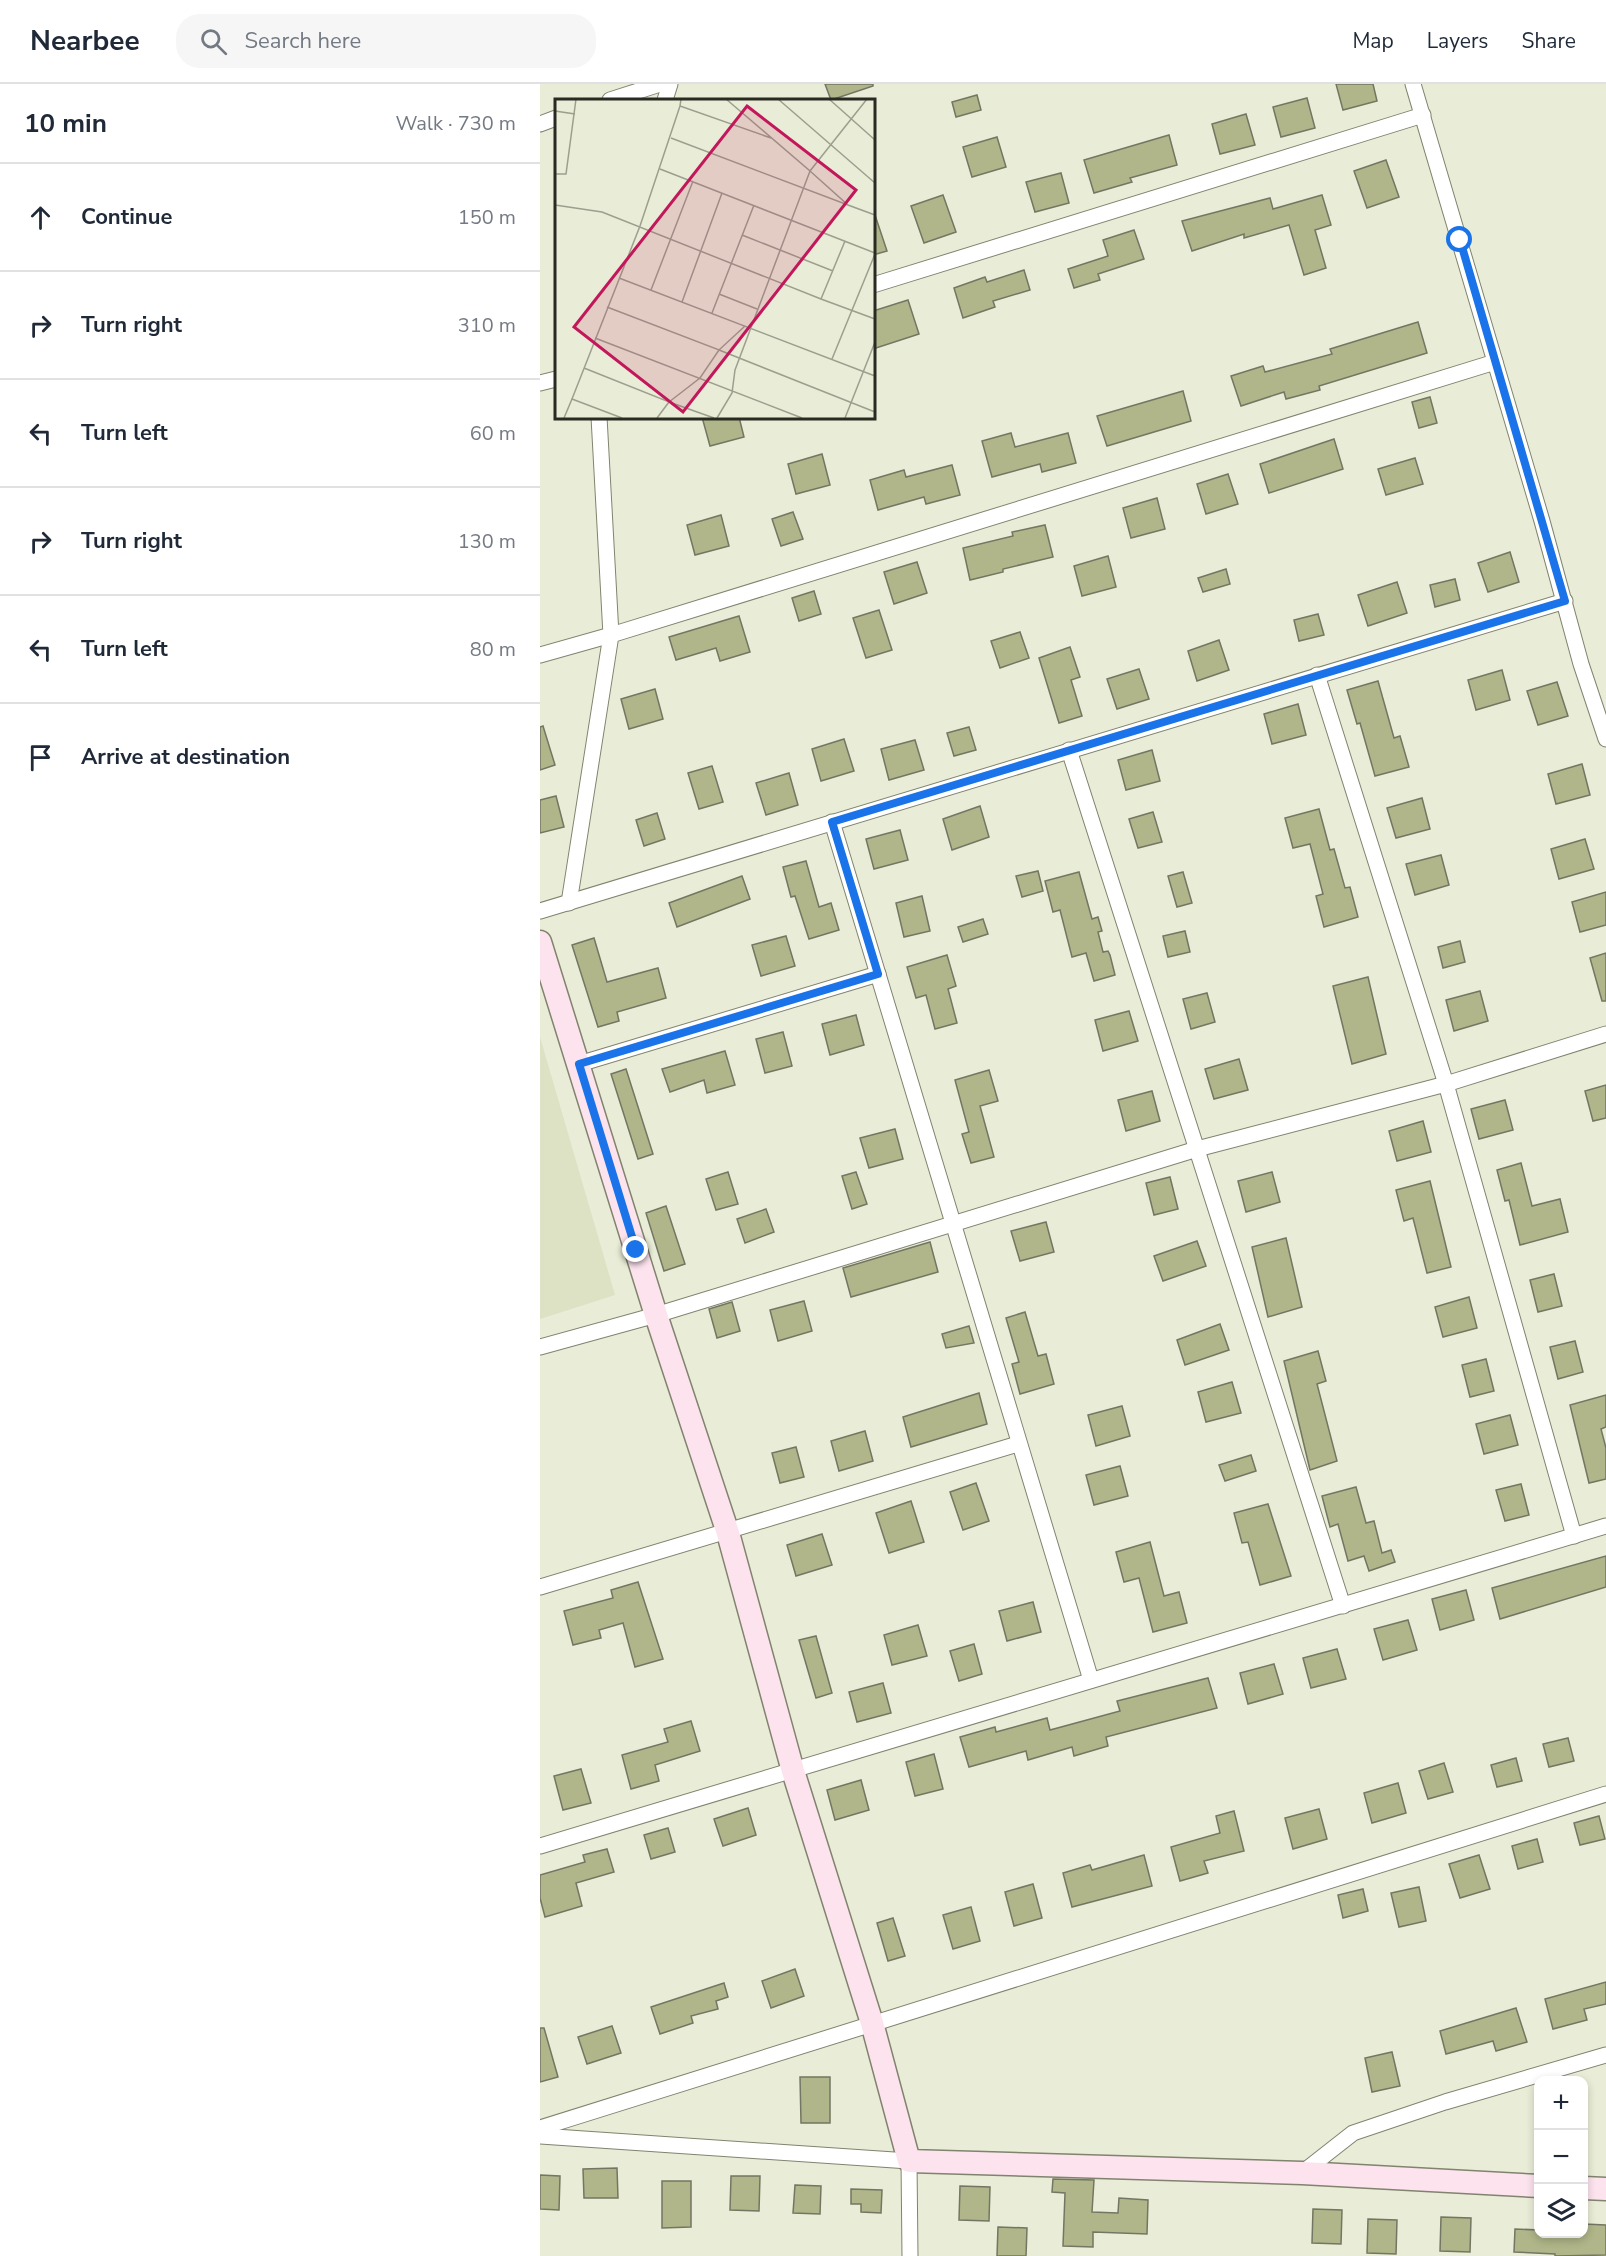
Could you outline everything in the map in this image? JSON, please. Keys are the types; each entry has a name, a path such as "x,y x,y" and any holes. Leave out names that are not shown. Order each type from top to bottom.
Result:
{"street":[{"path":"613,99 660,84"},
{"path":"665,99 670,84"},
{"path":"1413,84 1565,601 1581,664 1606,739"},
{"path":"874,285 1423,115"},
{"path":"540,124 555,118"},
{"path":"540,656 1495,362"},
{"path":"540,383 555,379"},
{"path":"569,903 611,635 599,418"},
{"path":"540,911 1565,601"},
{"path":"1317,675 1446,1084 1574,1536"},
{"path":"1069,750 1343,1606"},
{"path":"832,822 1091,1680"},
{"path":"540,942 656,1315 728,1533 793,1771 872,2022 909,2162 910,2256"},
{"path":"579,1064 878,974"},
{"path":"540,1347 656,1315 1197,1149 1446,1084 1606,1034"},
{"path":"540,1587 728,1533 1018,1444"},
{"path":"540,1846 1606,1526"},
{"path":"540,2128 872,2022 1606,1794"},
{"path":"1302,2172 1353,2133 1606,2055"},
{"path":"540,2136 909,2162 1302,2172 1534,2186"},
{"path":"1588,2188 1606,2189"}],"shaded area":[{"path":"540,1037 615,1295 540,1319"}],"building":[{"path":"825,84 873,84 873,86 831,99"},
{"path":"1336,84 1373,84 1377,101 1343,110"},
{"path":"977,95 981,110 956,117 952,102"},
{"path":"1307,98 1315,128 1281,137 1273,107"},
{"path":"1246,114 1255,145 1220,154 1212,124"},
{"path":"1169,135 1177,165 1130,178 1132,182 1094,193 1084,160"},
{"path":"997,137 1006,167 972,177 963,147"},
{"path":"1386,160 1399,197 1367,208 1354,171"},
{"path":"1061,173 1069,203 1035,212 1026,182"},
{"path":"943,195 956,232 924,243 911,206"},
{"path":"1322,195 1331,225 1315,230 1326,268 1304,275 1289,225 1244,238 1244,234 1192,251 1182,221 1270,198 1273,209"},
{"path":"874,216 887,251 874,255"},
{"path":"1134,230 1144,259 1098,274 1100,280 1074,288 1068,269 1108,256 1103,240"},
{"path":"1024,270 1030,290 993,301 995,307 963,318 954,288 985,277 987,282"},
{"path":"908,300 919,334 874,349 874,311"},
{"path":"1418,322 1427,353 1319,386 1320,390 1286,399 1284,392 1241,406 1231,376 1263,366 1265,372 1332,354 1330,349"},
{"path":"1183,391 1191,421 1107,446 1097,416"},
{"path":"1430,397 1437,423 1419,428 1412,402"},
{"path":"702,418 739,418 744,437 710,446"},
{"path":"1011,433 1015,447 1068,433 1076,463 1042,472 1040,464 992,477 982,441"},
{"path":"1334,439 1343,469 1269,493 1260,464"},
{"path":"822,454 830,485 796,494 788,464"},
{"path":"1415,458 1423,484 1386,495 1378,469"},
{"path":"952,465 960,495 926,504 924,497 878,510 870,480 904,470 906,477"},
{"path":"1228,474 1238,504 1206,514 1197,484"},
{"path":"1157,498 1165,529 1131,538 1123,508"},
{"path":"793,512 803,539 781,546 772,519"},
{"path":"721,515 729,546 695,555 687,525"},
{"path":"1045,525 1053,557 970,580 963,548 1013,536 1012,532"},
{"path":"1510,552 1519,582 1488,592 1478,563"},
{"path":"1108,556 1116,587 1082,596 1074,566"},
{"path":"917,562 927,593 894,604 884,572"},
{"path":"1226,569 1230,584 1203,592 1198,578"},
{"path":"1455,579 1460,600 1435,607 1430,585"},
{"path":"1397,582 1407,613 1368,626 1358,595"},
{"path":"814,591 821,614 799,621 792,598"},
{"path":"879,610 892,650 866,658 853,618"},
{"path":"1318,614 1324,635 1299,641 1294,620"},
{"path":"739,616 750,652 720,661 716,648 676,660 669,637"},
{"path":"1020,632 1029,658 1000,668 991,641"},
{"path":"1219,640 1229,670 1197,681 1188,651"},
{"path":"1070,647 1080,677 1071,680 1082,716 1059,723 1039,658"},
{"path":"1139,669 1149,699 1117,709 1107,679"},
{"path":"1502,670 1510,700 1476,710 1468,680"},
{"path":"1378,681 1394,738 1400,736 1409,767 1375,776 1360,723 1357,724 1347,690"},
{"path":"1557,682 1568,716 1538,725 1527,691"},
{"path":"655,689 663,719 629,729 621,699"},
{"path":"1298,704 1306,735 1272,744 1264,714"},
{"path":"543,726 555,765 540,770 540,727"},
{"path":"969,727 976,750 954,756 947,733"},
{"path":"844,739 854,771 821,781 812,749"},
{"path":"915,740 924,770 889,780 881,749"},
{"path":"1152,750 1160,781 1126,790 1118,760"},
{"path":"1582,764 1590,795 1556,804 1548,774"},
{"path":"712,766 723,802 699,809 688,773"},
{"path":"789,773 798,805 766,815 756,783"},
{"path":"556,796 564,827 540,833 540,800"},
{"path":"1422,798 1430,829 1396,838 1387,808"},
{"path":"980,806 989,837 952,850 943,819"},
{"path":"1319,809 1330,850 1334,849 1345,888 1350,887 1358,917 1324,927 1316,896 1323,894 1310,844 1293,848 1285,818"},
{"path":"1153,812 1162,842 1138,848 1129,819"},
{"path":"657,813 665,839 644,846 636,820"},
{"path":"900,830 908,860 874,869 866,839"},
{"path":"1585,839 1594,869 1559,879 1551,849"},
{"path":"1441,855 1449,885 1415,895 1406,864"},
{"path":"806,861 819,907 831,903 839,930 809,939 795,896 791,897 783,867"},
{"path":"1038,871 1043,891 1022,897 1016,876"},
{"path":"1079,872 1092,919 1098,917 1102,931 1098,932 1103,952 1108,951 1115,975 1094,981 1086,953 1072,957 1060,910 1053,912 1045,881"},
{"path":"1183,872 1192,903 1177,907 1168,876"},
{"path":"742,876 750,899 677,927 669,903"},
{"path":"1606,892 1606,925 1580,932 1572,902"},
{"path":"922,896 930,931 904,937 896,903"},
{"path":"983,919 988,934 963,942 958,927"},
{"path":"1185,931 1190,952 1168,957 1163,936"},
{"path":"786,936 795,966 761,976 752,945"},
{"path":"594,938 607,982 658,968 666,998 617,1012 619,1021 598,1027 572,945"},
{"path":"1460,941 1465,962 1443,968 1438,947"},
{"path":"1606,953 1606,1001 1602,1001 1590,958"},
{"path":"947,955 956,986 948,989 957,1023 935,1029 926,995 916,998 907,967"},
{"path":"1368,977 1386,1054 1352,1064 1333,986"},
{"path":"1480,991 1488,1021 1454,1031 1446,1000"},
{"path":"1207,993 1215,1022 1191,1029 1183,999"},
{"path":"1129,1011 1138,1041 1103,1051 1095,1020"},
{"path":"856,1015 864,1045 830,1055 822,1024"},
{"path":"783,1032 792,1066 765,1073 756,1039"},
{"path":"725,1051 735,1085 707,1093 704,1080 670,1092 662,1069"},
{"path":"1239,1059 1248,1090 1214,1099 1205,1069"},
{"path":"626,1069 653,1154 638,1159 611,1074"},
{"path":"989,1070 998,1101 980,1106 994,1157 971,1163 962,1134 969,1132 955,1080"},
{"path":"1606,1085 1606,1118 1593,1121 1585,1091"},
{"path":"1152,1091 1160,1121 1126,1131 1118,1100"},
{"path":"1505,1100 1513,1130 1479,1139 1471,1109"},
{"path":"1423,1121 1431,1152 1397,1161 1389,1131"},
{"path":"895,1129 903,1159 869,1168 860,1138"},
{"path":"1521,1163 1532,1206 1560,1199 1568,1232 1520,1245 1509,1200 1505,1201 1497,1170"},
{"path":"728,1172 738,1204 716,1210 706,1179"},
{"path":"856,1172 867,1204 852,1209 842,1176"},
{"path":"1272,1172 1280,1202 1246,1212 1238,1181"},
{"path":"1170,1177 1178,1209 1154,1215 1146,1183"},
{"path":"1430,1181 1451,1267 1427,1273 1413,1218 1404,1221 1396,1190"},
{"path":"666,1206 685,1264 664,1271 646,1213"},
{"path":"766,1209 774,1232 745,1243 737,1219"},
{"path":"1046,1222 1054,1252 1020,1261 1011,1231"},
{"path":"1286,1238 1302,1307 1268,1317 1252,1247"},
{"path":"1197,1241 1206,1266 1163,1281 1154,1256"},
{"path":"930,1242 938,1272 851,1297 843,1268"},
{"path":"1554,1274 1562,1306 1538,1312 1530,1280"},
{"path":"1469,1297 1477,1328 1443,1337 1435,1307"},
{"path":"804,1301 812,1331 778,1341 770,1310"},
{"path":"732,1302 740,1331 717,1338 709,1309"},
{"path":"1025,1312 1038,1356 1046,1354 1054,1384 1020,1394 1012,1364 1019,1362 1006,1318"},
{"path":"1220,1324 1229,1350 1185,1365 1177,1340"},
{"path":"969,1326 974,1343 946,1348 942,1334"},
{"path":"1575,1341 1583,1372 1558,1379 1550,1347"},
{"path":"1318,1351 1326,1381 1317,1384 1337,1461 1310,1470 1284,1361"},
{"path":"1486,1359 1494,1391 1470,1397 1462,1365"},
{"path":"1232,1382 1241,1413 1206,1422 1198,1392"},
{"path":"979,1393 987,1424 911,1447 903,1417"},
{"path":"1606,1395 1606,1427 1601,1429 1606,1448 1606,1479 1589,1483 1570,1405"},
{"path":"1122,1406 1130,1436 1096,1446 1088,1415"},
{"path":"1510,1415 1518,1445 1484,1454 1476,1424"},
{"path":"865,1431 873,1461 839,1471 831,1441"},
{"path":"796,1447 804,1477 780,1483 772,1453"},
{"path":"1251,1455 1256,1471 1225,1481 1219,1465"},
{"path":"1120,1466 1128,1496 1094,1505 1086,1475"},
{"path":"976,1483 989,1521 963,1530 950,1492"},
{"path":"1521,1484 1529,1515 1505,1521 1496,1490"},
{"path":"1356,1487 1366,1523 1374,1521 1382,1553 1391,1550 1395,1562 1369,1571 1364,1556 1348,1561 1338,1524 1330,1527 1322,1496"},
{"path":"911,1501 924,1542 889,1553 876,1513"},
{"path":"1268,1504 1291,1576 1260,1585 1248,1542 1242,1543 1234,1513"},
{"path":"822,1534 832,1565 796,1576 787,1545"},
{"path":"1150,1542 1164,1596 1179,1592 1187,1623 1153,1632 1139,1578 1124,1582 1116,1552"},
{"path":"1606,1556 1606,1587 1500,1619 1492,1588"},
{"path":"638,1582 663,1659 635,1667 623,1623 599,1630 601,1638 573,1645 564,1611 613,1598 611,1590"},
{"path":"1466,1590 1474,1620 1440,1630 1432,1599"},
{"path":"1033,1602 1041,1632 1007,1641 999,1611"},
{"path":"1408,1620 1417,1650 1383,1660 1374,1629"},
{"path":"918,1625 927,1656 892,1665 884,1635"},
{"path":"816,1636 832,1693 816,1698 799,1640"},
{"path":"974,1644 982,1674 959,1681 950,1651"},
{"path":"1337,1649 1346,1679 1311,1688 1303,1658"},
{"path":"1274,1664 1283,1694 1248,1704 1240,1673"},
{"path":"1208,1678 1217,1708 1106,1737 1108,1746 1074,1756 1072,1747 1028,1760 1026,1751 969,1767 960,1737 995,1727 996,1732 1047,1718 1050,1730 1120,1711 1117,1701"},
{"path":"883,1683 891,1713 857,1722 849,1692"},
{"path":"691,1721 700,1751 655,1765 659,1781 631,1789 622,1755 668,1742 664,1729"},
{"path":"1568,1738 1574,1761 1549,1767 1543,1744"},
{"path":"934,1754 943,1789 915,1796 906,1762"},
{"path":"1516,1758 1522,1781 1497,1787 1491,1765"},
{"path":"1444,1763 1453,1792 1428,1799 1419,1771"},
{"path":"581,1769 591,1803 563,1810 554,1776"},
{"path":"861,1780 869,1810 835,1820 827,1790"},
{"path":"1398,1783 1406,1813 1372,1823 1364,1793"},
{"path":"748,1808 756,1835 723,1846 714,1819"},
{"path":"1319,1809 1327,1839 1293,1849 1285,1818"},
{"path":"1234,1811 1244,1851 1204,1861 1208,1873 1180,1881 1171,1847 1220,1833 1216,1816"},
{"path":"1599,1816 1605,1839 1580,1845 1574,1823"},
{"path":"668,1828 675,1852 651,1859 644,1835"},
{"path":"1537,1839 1543,1862 1518,1869 1512,1846"},
{"path":"607,1849 614,1872 576,1883 582,1906 545,1917 540,1898 540,1875 585,1862 583,1855"},
{"path":"1144,1855 1152,1886 1072,1907 1063,1873 1090,1865 1092,1870"},
{"path":"1479,1855 1490,1889 1460,1898 1449,1864"},
{"path":"1033,1884 1042,1918 1014,1926 1005,1892"},
{"path":"1419,1887 1426,1921 1399,1927 1391,1893"},
{"path":"1363,1889 1368,1911 1343,1918 1338,1895"},
{"path":"971,1907 980,1941 953,1949 943,1915"},
{"path":"893,1918 905,1956 888,1961 877,1923"},
{"path":"795,1969 804,1996 771,2008 762,1981"},
{"path":"1606,1982 1606,2004 1584,2009 1587,2020 1553,2029 1545,1999"},
{"path":"724,1983 728,1997 716,2001 718,2009 691,2016 693,2023 660,2034 651,2007"},
{"path":"1516,2008 1527,2042 1496,2051 1493,2041 1446,2054 1440,2031"},
{"path":"612,2026 621,2053 587,2064 578,2037"},
{"path":"540,2028 544,2028 558,2077 540,2082"},
{"path":"1392,2052 1400,2086 1372,2092 1365,2058"},
{"path":"800,2077 830,2077 830,2123 801,2123"},
{"path":"617,2168 618,2198 584,2198 583,2169"},
{"path":"540,2175 560,2176 559,2210 540,2209"},
{"path":"731,2176 760,2176 759,2211 730,2210"},
{"path":"1053,2179 1094,2180 1092,2212 1118,2213 1119,2198 1148,2200 1147,2234 1093,2232 1093,2247 1063,2246 1065,2193 1052,2192"},
{"path":"662,2181 691,2181 691,2227 662,2228"},
{"path":"795,2185 821,2186 820,2214 793,2213"},
{"path":"960,2186 990,2187 989,2221 959,2220"},
{"path":"851,2189 882,2190 881,2213 861,2212 861,2204 851,2204"},
{"path":"1313,2209 1342,2210 1341,2244 1312,2243"},
{"path":"1441,2217 1471,2218 1470,2252 1440,2251"},
{"path":"1368,2219 1397,2220 1396,2254 1367,2253"},
{"path":"1588,2224 1606,2225 1606,2255 1555,2256 1555,2254 1514,2252 1515,2229 1534,2230 1534,2238 1588,2238"},
{"path":"998,2227 1027,2228 1026,2256 997,2256"}],"route":[{"path":"636,1250 579,1064 878,974 832,822 1565,601 1460,240"}]}
